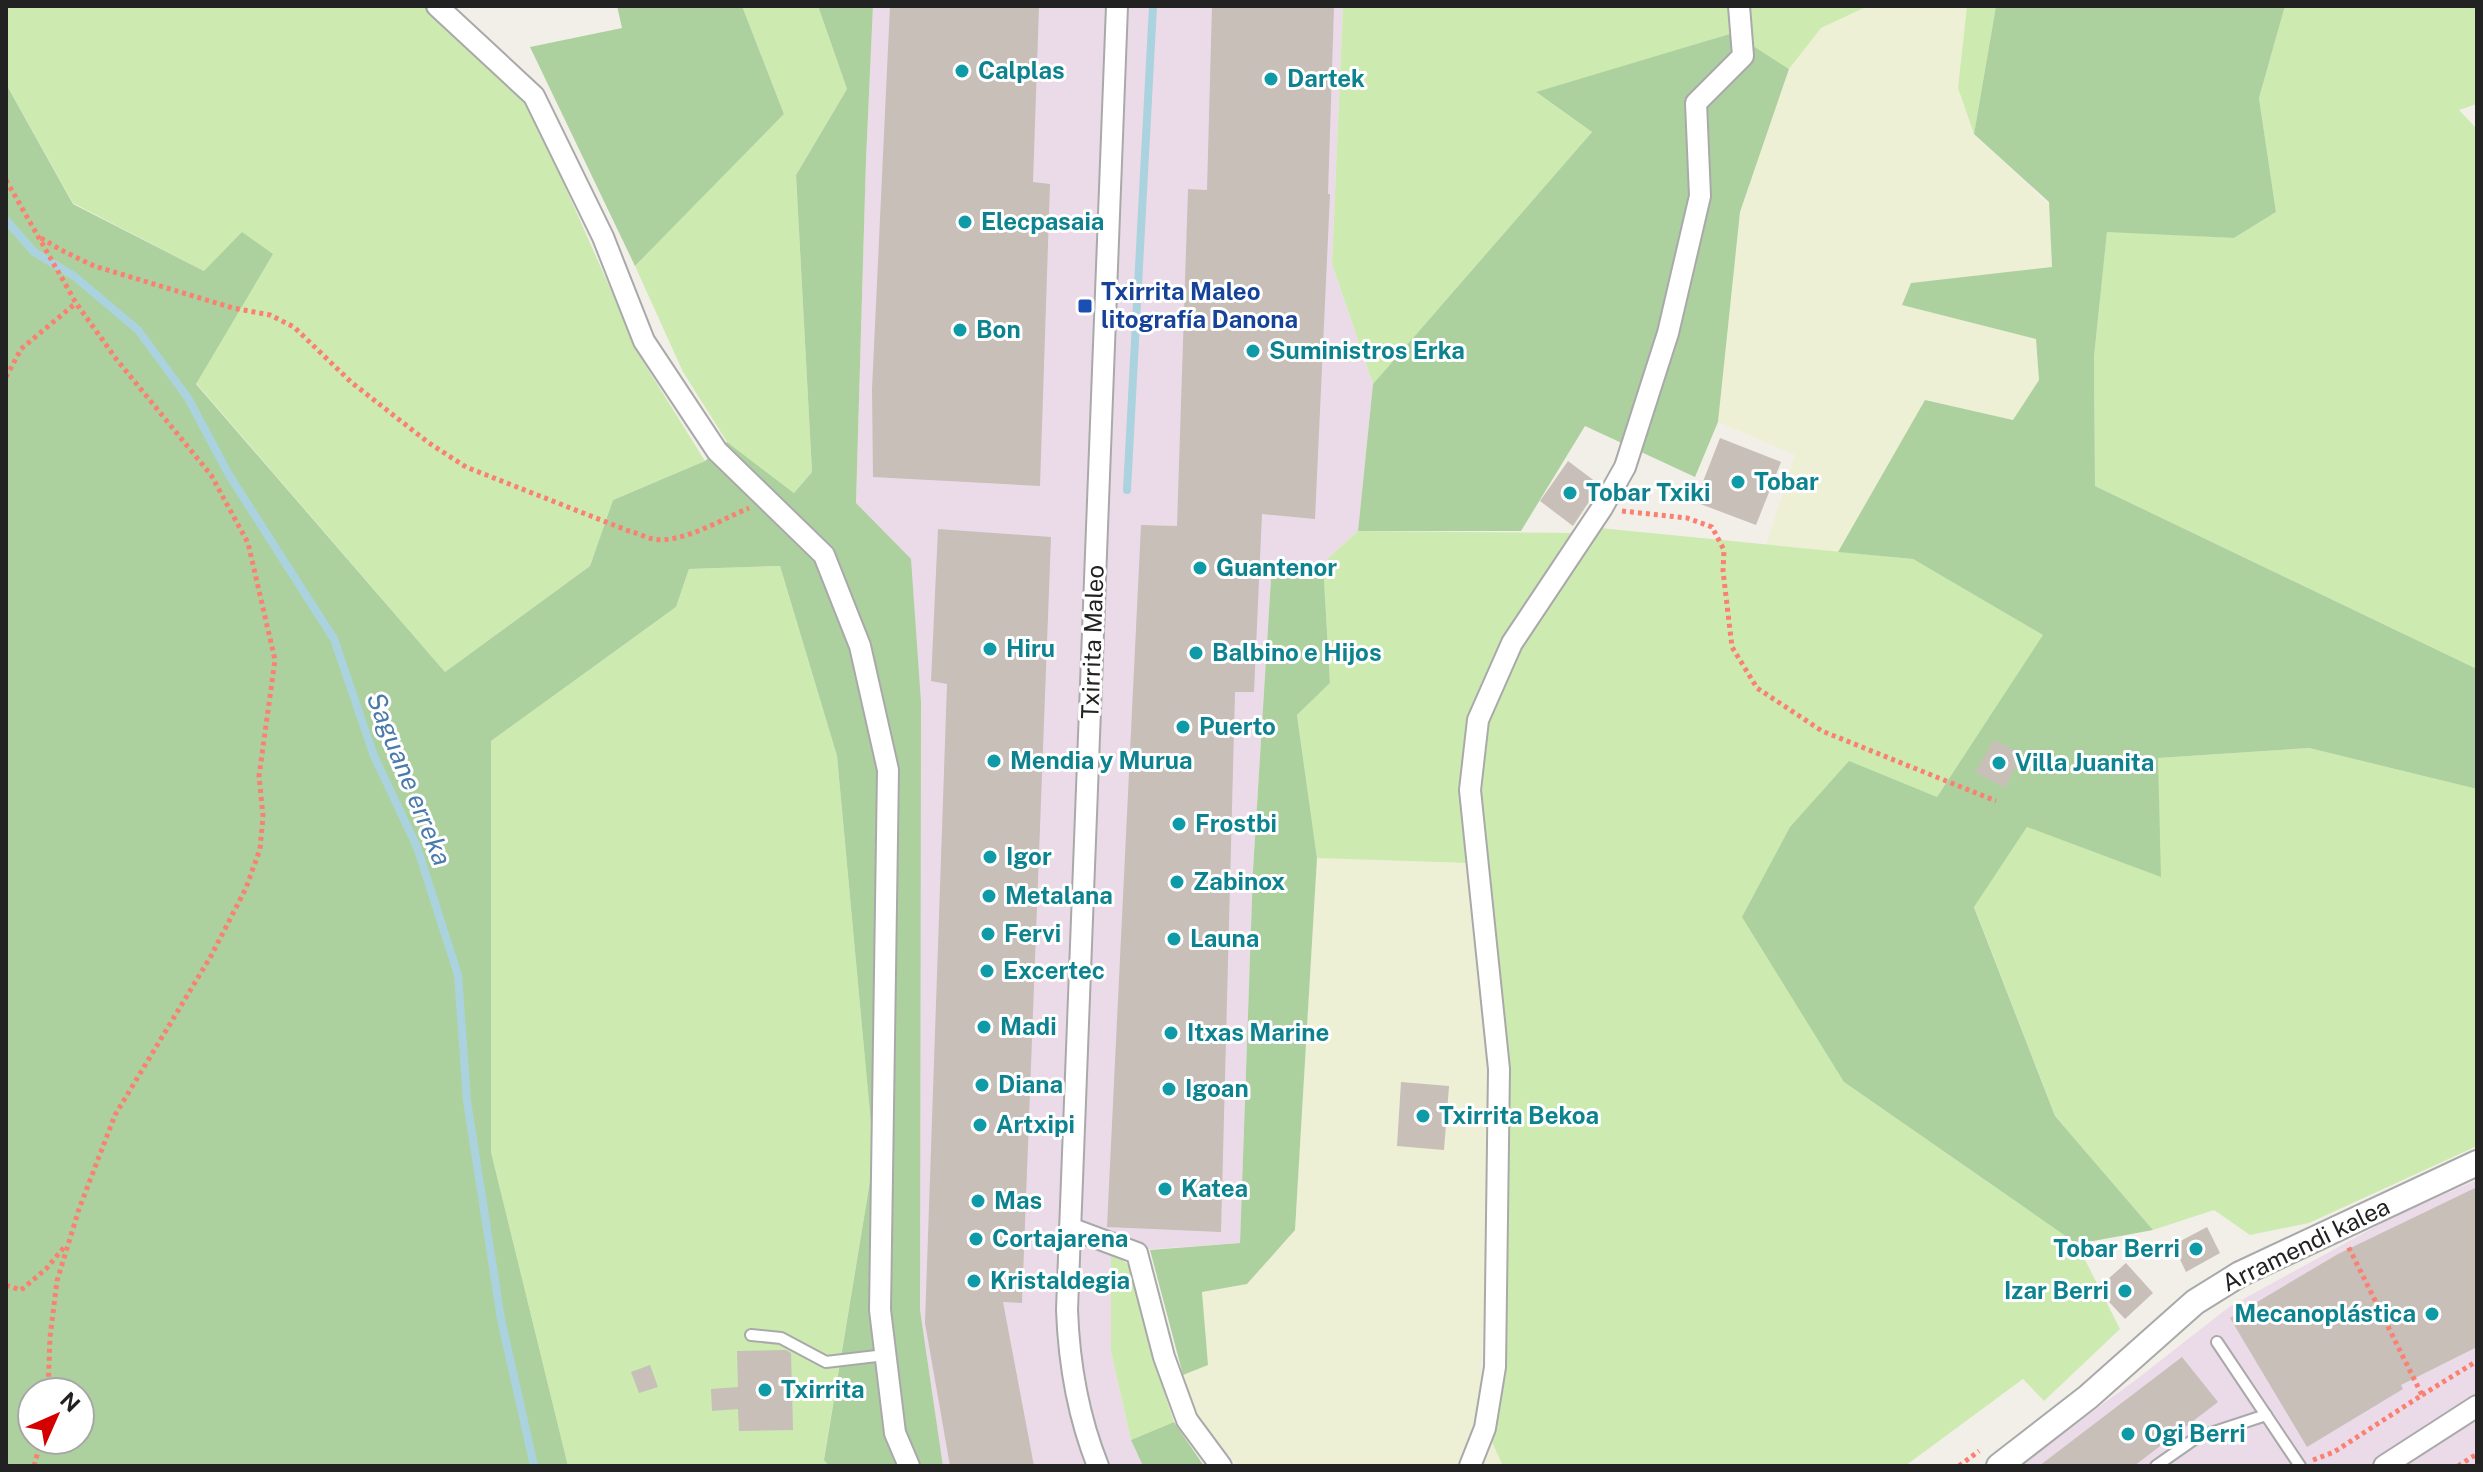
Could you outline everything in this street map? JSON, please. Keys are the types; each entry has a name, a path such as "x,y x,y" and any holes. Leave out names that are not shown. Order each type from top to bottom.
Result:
{"street":[{"path":"437,6 534,96 603,237 644,341 717,451 824,555 860,646 888,770 885,1053 879,1199 880,1310 895,1433 909,1466"},
{"name":"Txirrita Maleo","path":"1098,1466 1079,1406 1068,1347 1067,1310 1117,6"},
{"path":"1470,1466 1485,1428 1495,1367 1499,1069 1470,790 1478,720 1512,643 1602,508 1625,467 1668,333 1700,196 1696,103 1743,56 1739,6"},
{"name":"Arramendi kalea","path":"1999,1466 2088,1397 2195,1302 2312,1238 2477,1163"},
{"path":"1070,1228 1137,1253 1164,1357 1187,1420 1221,1466"},
{"path":"2384,1466 2477,1406"}],"lane":[{"path":"751,1335 781,1338 826,1362 885,1355"},
{"path":"2217,1342 2300,1465"},
{"path":"2156,1466 2196,1438 2266,1415"}],"path":[{"path":"6,180 76,303 117,360 211,475 248,543 275,660 259,776 263,816 260,849 246,888 211,956 115,1115 68,1242 57,1281 49,1376"},
{"path":"40,237 94,266 233,308 270,315 294,327 351,382 429,443 466,467 629,531 656,539 690,535 769,500"},
{"path":"6,377 21,349 76,303"},
{"path":"1602,508 1687,518 1712,527 1724,550 1723,571 1732,647 1757,688 1822,731 1996,801"},
{"path":"2346,1241 2422,1395"},
{"path":"6,1285 21,1290 46,1269 68,1242"},
{"path":"2300,1465 2334,1452 2477,1361"},
{"path":"2458,1466 2477,1454"}],"shaded area":[{"path":"873,6 1343,6 1332,264 1373,384 1358,531 1323,563 1272,562 1253,870 1240,1243 1112,1252 1111,1352 1131,1440 1143,1466 943,1466 920,1310 856,503"},
{"path":"2477,1180 2477,1466 2017,1466 2229,1307 2393,1217"}],"green space":[{"path":"6,6 424,6 528,103 641,358 705,461 613,500 590,566 445,672 196,383 204,271 73,203 6,84"},
{"path":"617,6 742,6 784,114 635,266 530,47 622,28"},
{"path":"742,6 818,6 847,89 796,175 812,472 794,493 727,442 683,372 635,266 784,114"},
{"path":"818,6 873,6 856,503 911,559 921,702 920,1310 943,1466 829,1466 824,1460 874,1157 837,756 780,566 689,569 676,607 491,741 491,1152 568,1466 6,1466 6,84 73,204 204,271 242,232 273,254 196,384 445,672 590,566 613,500 705,461 727,442 794,493 812,472 796,175 847,89"},
{"path":"1343,6 1868,6 1821,28 1789,69 1733,33 1537,93 1592,132 1373,384 1332,264"},
{"path":"1868,6 1967,6 1958,88 1974,134 2049,205 2052,268 1911,283 2036,339 2039,380 2013,420 1925,400 1838,552 1766,545 1795,455 1718,422 1740,212 1789,69 1821,28"},
{"path":"1967,6 1996,6 1974,134 1958,88"},
{"path":"1996,6 2285,6 2259,98 2276,212 2234,238 2107,232 2094,357 2095,486 2477,669 2477,789 2309,748 2158,758 2161,877 2027,827 1974,907 2055,1116 2153,1230 2077,1244 1844,1082 1742,917 1790,827 1849,761 1937,797 2043,635 1913,559 1838,552 1925,400 2013,420 2039,380 2036,339 1902,305 1911,283 2052,267 2049,202 1974,134"},
{"path":"2285,6 2477,6 2477,104 2459,110 2477,129 2477,669 2095,486 2094,357 2107,231 2234,238 2276,212 2259,98"},
{"path":"1733,33 1789,69 1740,212 1718,422 1695,477 1585,426 1521,531 1358,531 1373,384 1592,132 1536,92"},
{"path":"1600,528 1913,559 2044,635 1937,797 1844,1082 2077,1244 2120,1329 2044,1401 2023,1379 1905,1466 1503,1466 1490,1438 1506,1375 1506,1069 1481,789 1485,721 1520,645"},
{"path":"1358,531 1574,533 1470,716 1468,863 1317,858 1297,715 1330,683 1323,563"},
{"path":"1272,562 1323,563 1330,683 1297,715 1317,858 1295,1230 1247,1284 1202,1292 1208,1365 1183,1375 1150,1250 1240,1243 1253,870"},
{"path":"780,566 837,756 874,1157 824,1459 829,1466 568,1466 491,1152 491,741 676,607 689,569"},
{"path":"2309,748 2477,789 2477,1146 2309,1223 2250,1235 2214,1210 2153,1230 2055,1116 1974,906 2027,827 2157,758"},
{"path":"1317,858 1468,863 1492,1069 1489,1267 1479,1398 1490,1438 1503,1466 1239,1466 1218,1444 1195,1411 1183,1375 1207,1365 1202,1292 1247,1284 1295,1230"},
{"path":"1111,1253 1132,1267 1157,1370 1174,1422 1131,1440 1111,1352"},
{"path":"1174,1422 1204,1466 1143,1466 1131,1440"}],"building":[{"path":"890,6 1039,6 1033,182 1050,184 1040,486 873,477 872,389"},
{"path":"1212,6 1334,6 1330,194 1315,519 1262,514 1254,692 1235,692 1221,1232 1107,1227 1141,525 1177,526 1188,189 1207,190"},
{"name":"Tobar","path":"1720,438 1781,462 1756,525 1695,502"},
{"name":"Tobar Txiki","path":"1568,461 1600,485 1573,526 1540,501"},
{"path":"938,529 1051,537 1022,1303 1003,1302 1034,1466 950,1466 925,1323 947,684 931,681"},
{"name":"Villa Juanita","path":"1994,740 2022,754 2005,788 1975,772"},
{"name":"Txirrita Bekoa","path":"1401,1082 1449,1086 1444,1150 1397,1146"},
{"path":"2477,1187 2477,1347 2401,1385 2403,1389 2307,1447 2230,1318 2338,1254"},
{"name":"Tobar Berri","path":"2207,1227 2220,1253 2186,1272 2173,1245"},
{"name":"Izar Berri","path":"2126,1263 2153,1293 2125,1319 2097,1289"},
{"name":"Txirrita","path":"786,1350 791,1353 793,1430 739,1431 738,1409 712,1411 711,1389 738,1387 737,1351"},
{"name":"Ogi Berri","path":"2182,1357 2218,1402 2134,1466 2039,1466"},
{"path":"650,1365 658,1387 639,1393 631,1372"}],"waterway":[{"path":"1127,490 1153,6"},
{"name":"Saguane erreka","path":"6,220 34,252 74,276 138,330 188,398 229,475 334,639 374,756 417,847 458,975 467,1101 501,1319 534,1466"}],"place":[{"name":"Calplas","path":"962,71"},
{"name":"Dartek","path":"1271,79"},
{"name":"Elecpasaia","path":"965,222"},
{"name":"Txirrita Maleo litografía Danona","path":"1085,306"},
{"name":"Bon","path":"960,330"},
{"name":"Suministros Erka","path":"1253,351"},
{"name":"Tobar","path":"1738,482"},
{"name":"Tobar Txiki","path":"1570,493"},
{"name":"Guantenor","path":"1200,568"},
{"name":"Hiru","path":"990,649"},
{"name":"Balbino e Hijos","path":"1196,653"},
{"name":"Puerto","path":"1183,727"},
{"name":"Mendia y Murua","path":"994,761"},
{"name":"Villa Juanita","path":"1999,763"},
{"name":"Frostbi","path":"1179,824"},
{"name":"Igor","path":"990,857"},
{"name":"Zabinox","path":"1177,882"},
{"name":"Metalana","path":"989,896"},
{"name":"Fervi","path":"988,934"},
{"name":"Launa","path":"1174,939"},
{"name":"Excertec","path":"987,971"},
{"name":"Madi","path":"984,1027"},
{"name":"Itxas Marine","path":"1171,1033"},
{"name":"Diana","path":"982,1085"},
{"name":"Igoan","path":"1169,1089"},
{"name":"Txirrita Bekoa","path":"1423,1116"},
{"name":"Artxipi","path":"980,1125"},
{"name":"Katea","path":"1165,1189"},
{"name":"Mas","path":"978,1201"},
{"name":"Cortajarena","path":"976,1239"},
{"name":"Tobar Berri","path":"2196,1249"},
{"name":"Kristaldegia","path":"974,1281"},
{"name":"Izar Berri","path":"2125,1291"},
{"name":"Mecanoplástica","path":"2432,1314"},
{"name":"Txirrita","path":"765,1390"},
{"name":"Ogi Berri","path":"2128,1434"}]}
